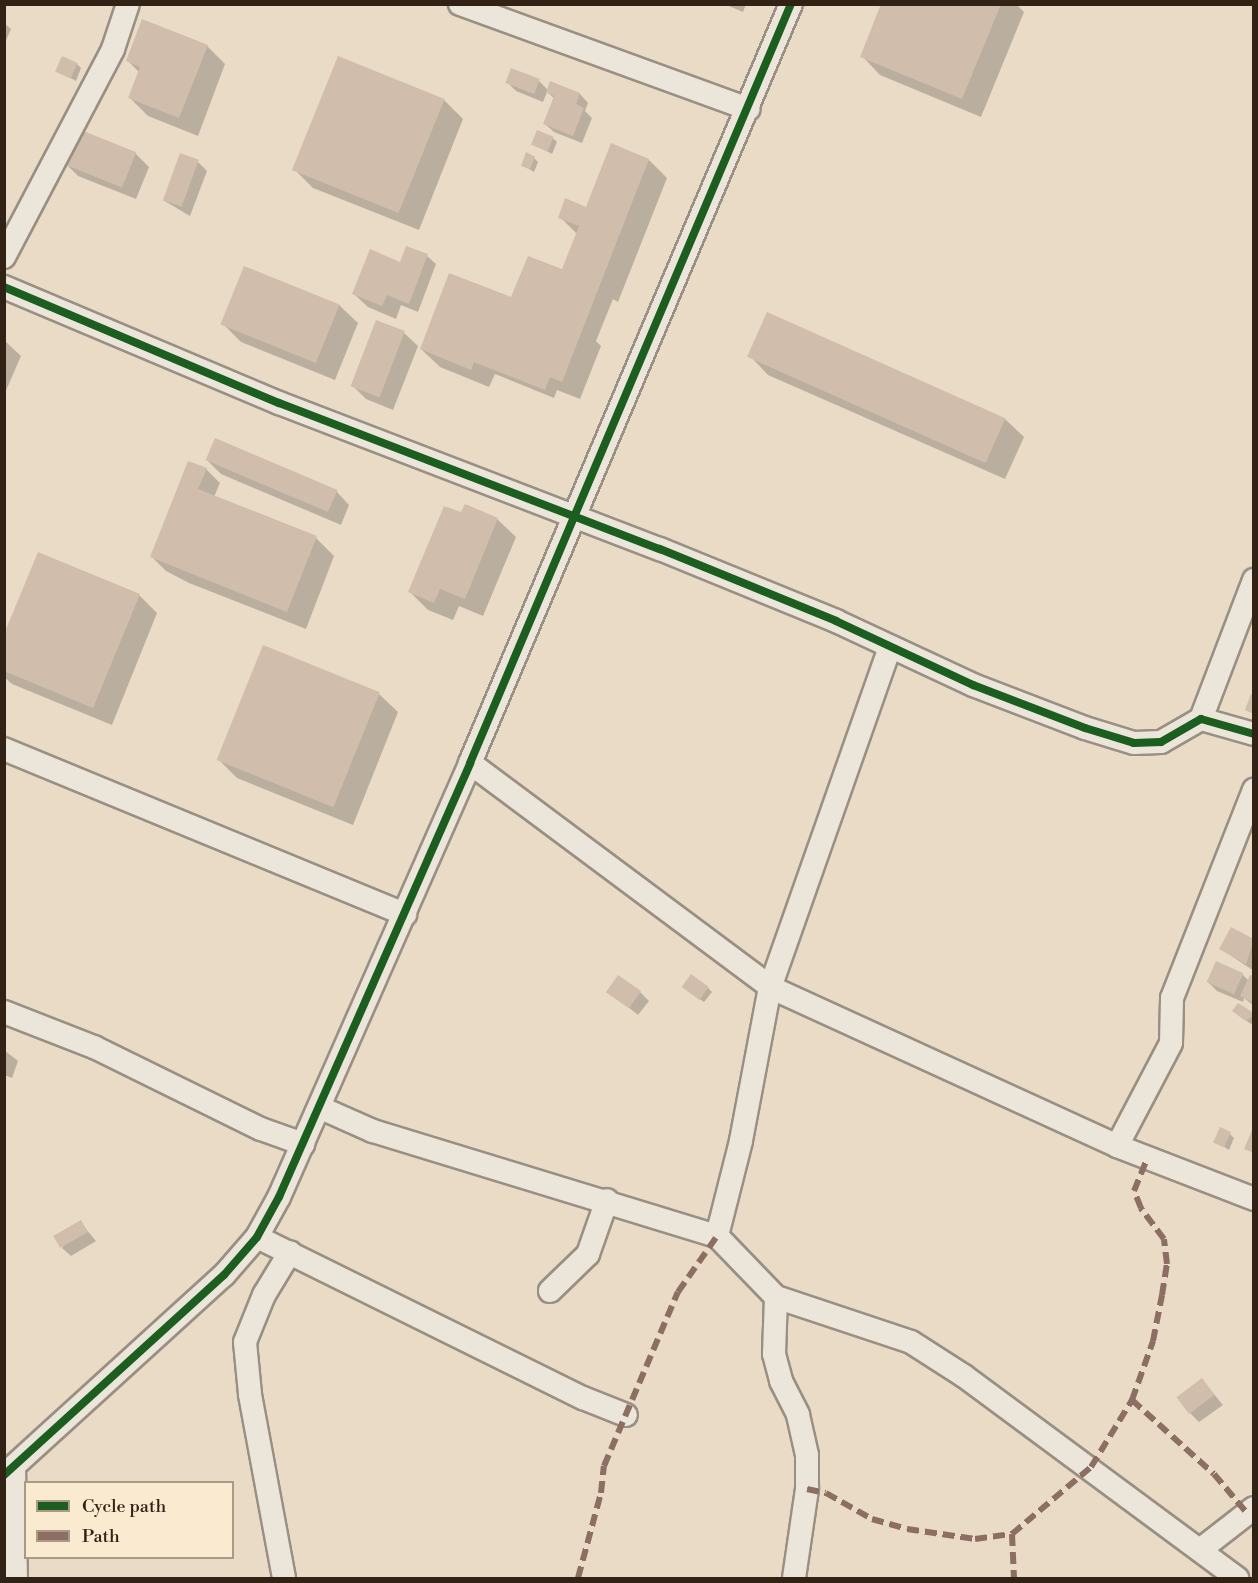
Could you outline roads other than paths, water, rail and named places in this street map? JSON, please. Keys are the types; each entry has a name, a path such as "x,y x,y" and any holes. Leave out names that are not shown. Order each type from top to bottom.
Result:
{"street":[{"path":"4,257 113,49 128,4"},
{"path":"460,4 749,109"},
{"path":"16,1578 9,1471 224,1275 257,1237 321,1108 470,763 517,643 574,518 749,109 791,4"},
{"path":"4,287 147,350 825,617 1016,702 1134,743 1161,742 1201,719 1254,580"},
{"path":"717,1236 734,1174 770,987 890,647"},
{"path":"1201,719 1254,734"},
{"path":"4,748 405,914"},
{"path":"470,763 770,987 1117,1146 1254,1199"},
{"path":"1117,1146 1171,1042 1172,998 1254,790"},
{"path":"4,1012 94,1047 261,1129 303,1144"},
{"path":"321,1108 373,1131 606,1200 717,1236 776,1297 911,1341 1007,1406 1237,1578"},
{"path":"549,1291 588,1254 606,1200"},
{"path":"257,1237 413,1316 626,1415"},
{"path":"284,1578 250,1394 245,1342 264,1295 290,1252"},
{"path":"776,1297 774,1354 782,1381 798,1415 807,1455 807,1489 794,1578"},
{"path":"1200,1550 1254,1508"}]}
